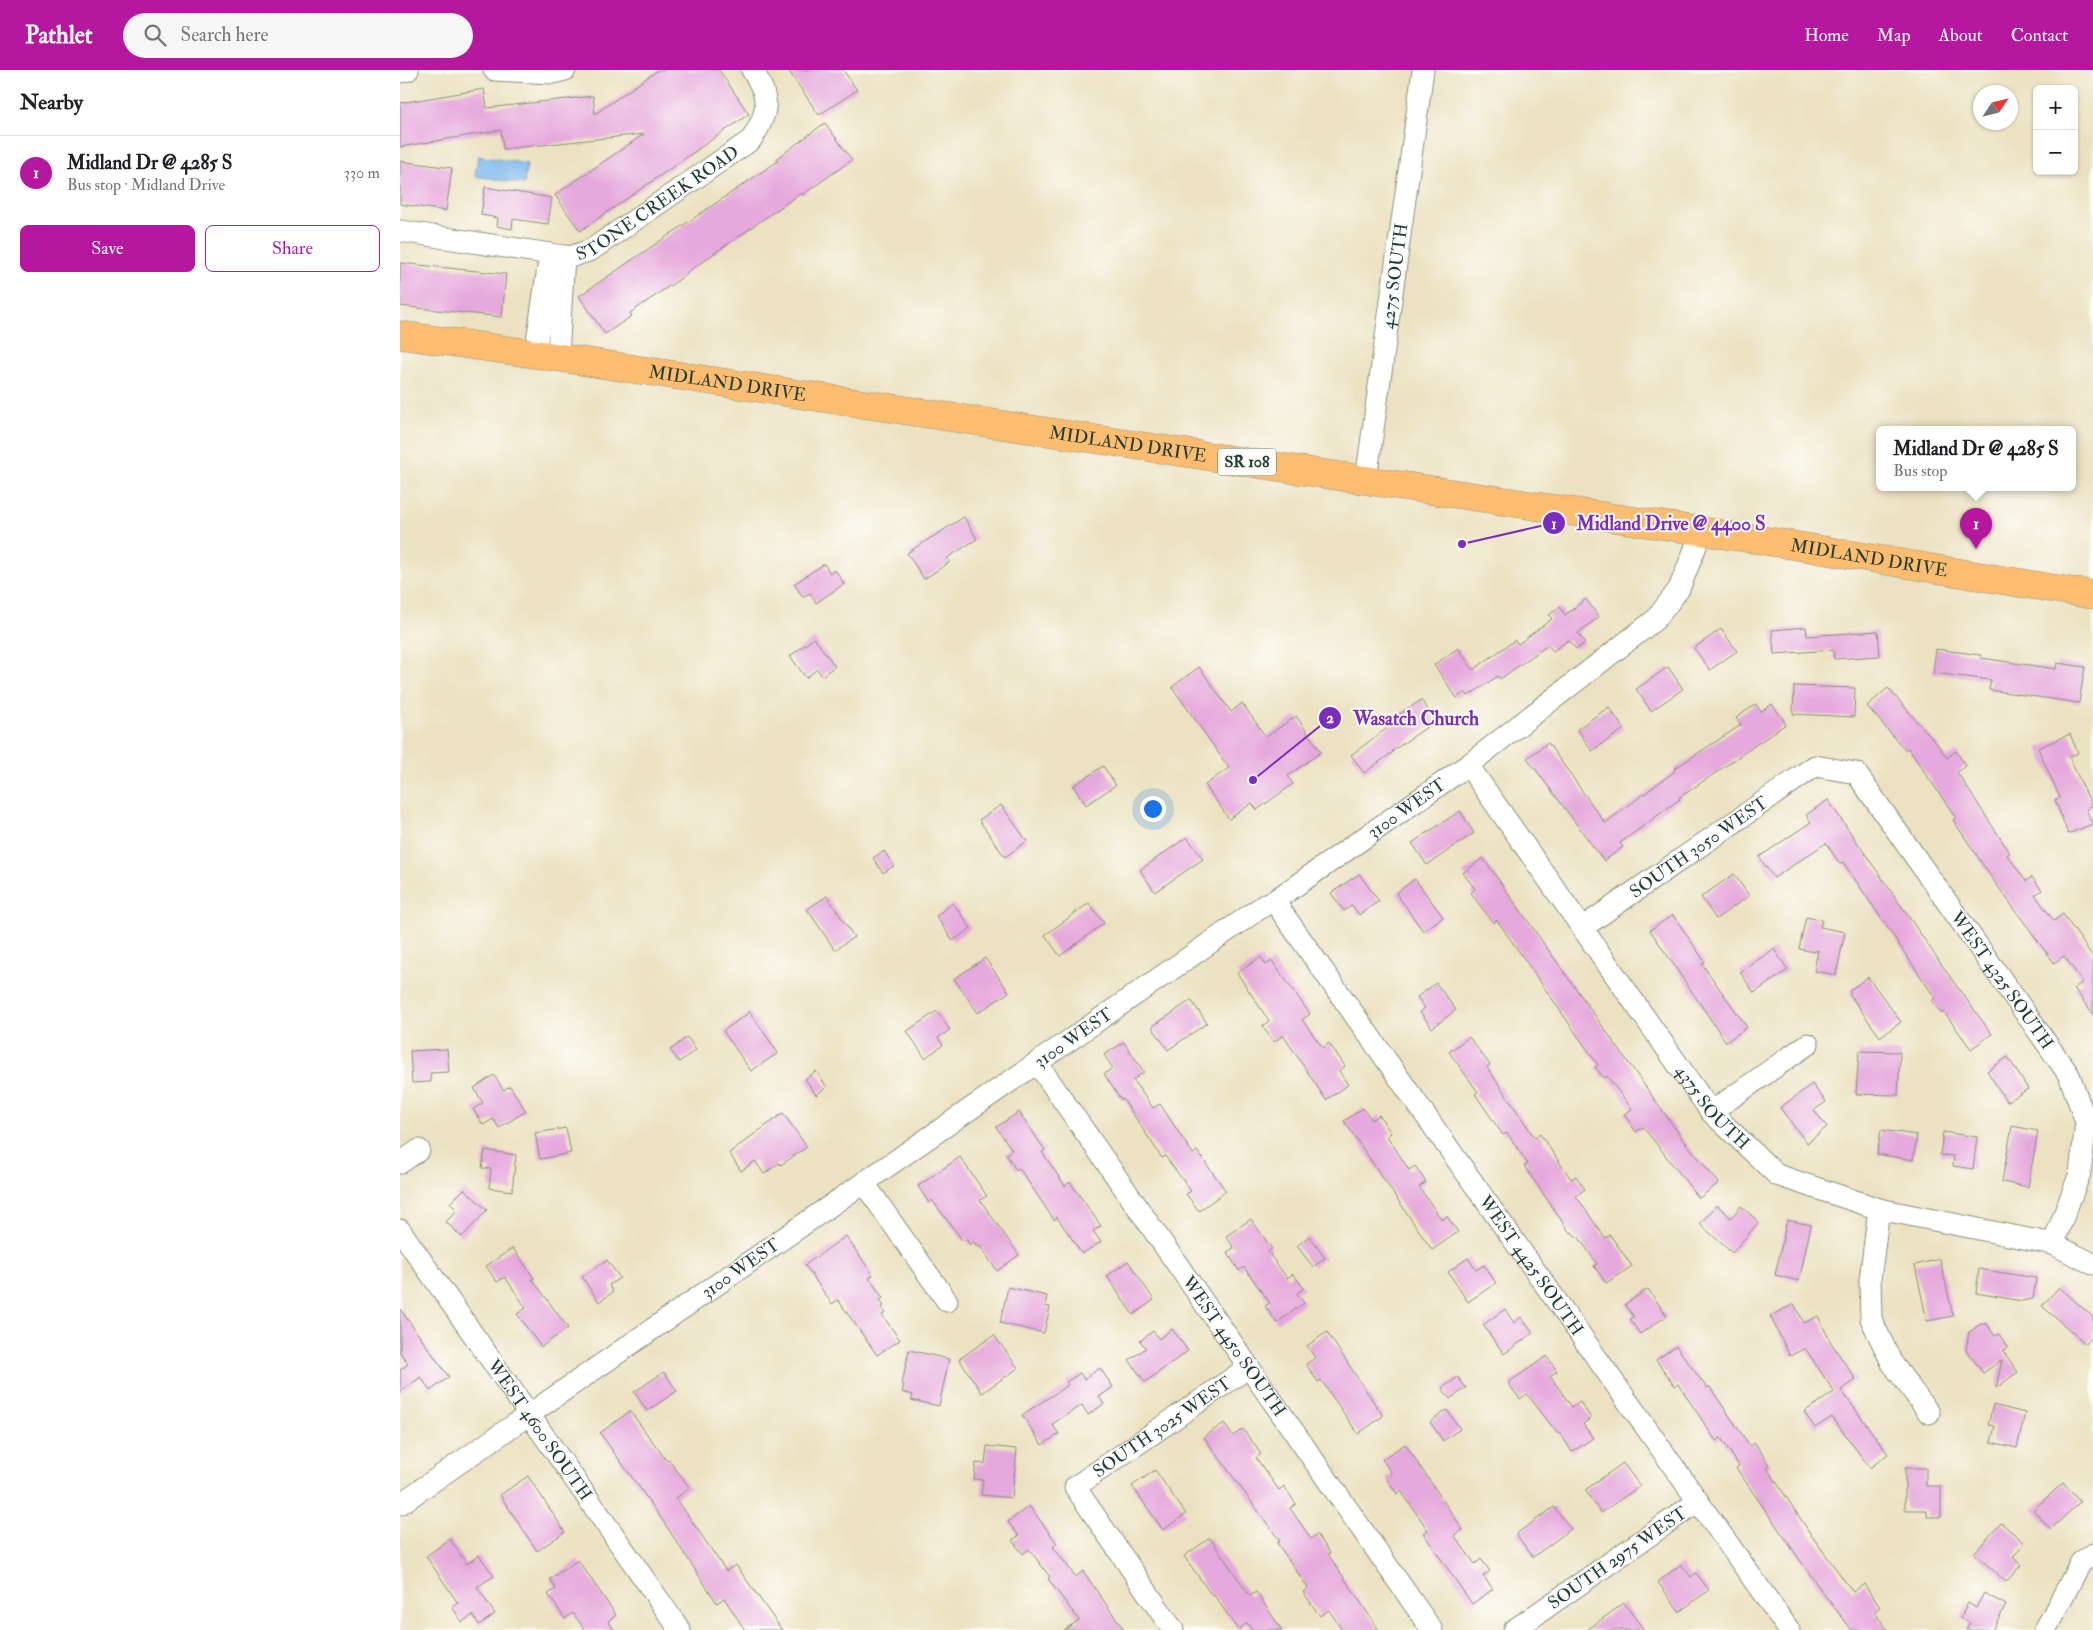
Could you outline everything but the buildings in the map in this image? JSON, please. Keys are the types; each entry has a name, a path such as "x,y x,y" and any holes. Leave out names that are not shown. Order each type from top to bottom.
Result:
{"main road":[{"name":"MIDLAND DRIVE","path":"400,335 546,355 1366,480 2093,595"}],"street":[{"path":"400,72 408,70"},
{"path":"494,70 553,73 565,70"},
{"name":"STONE CREEK ROAD","path":"400,231 570,257 591,250 751,140 763,121 766,103 761,83 752,70"},
{"name":"4275 SOUTH","path":"1366,480 1423,70"},
{"path":"546,355 557,255"},
{"name":"3100 WEST","path":"400,1504 1266,904 1274,901 1468,764 1656,619 1679,589 1702,532"},
{"name":"4375 SOUTH","path":"1468,764 1711,1112 1777,1175 1879,1209 2054,1244 2093,1264"},
{"name":"SOUTH 3050 WEST","path":"1582,928 1815,766"},
{"name":"WEST 4325 SOUTH","path":"1815,766 1856,773 2069,1076 2086,1122 2080,1172 2054,1244"},
{"name":"WEST 4425 SOUTH","path":"1274,901 1789,1630"},
{"path":"1711,1112 1808,1044"},
{"name":"WEST 4450 SOUTH","path":"1037,1063 1432,1630"},
{"path":"400,1163 419,1150"},
{"path":"864,1183 947,1301"},
{"path":"1879,1209 1870,1280 1871,1319 1892,1364 1929,1413"},
{"name":"WEST 4600 SOUTH","path":"400,1230 680,1630"},
{"name":"SOUTH 3025 WEST","path":"1173,1630 1075,1487 1249,1367"},
{"name":"SOUTH 2975 WEST","path":"1514,1630 1697,1502"},
{"path":"2045,1630 2081,1562 2093,1554"}],"water":[{"path":"478,156 527,164 524,184 475,176"}],"place":[{"name":"Midland Drive @ 4400 S","path":"1462,544"},
{"name":"Midland Dr @ 4285 S","path":"1976,549"},
{"name":"Wasatch Church","path":"1253,780"}]}
